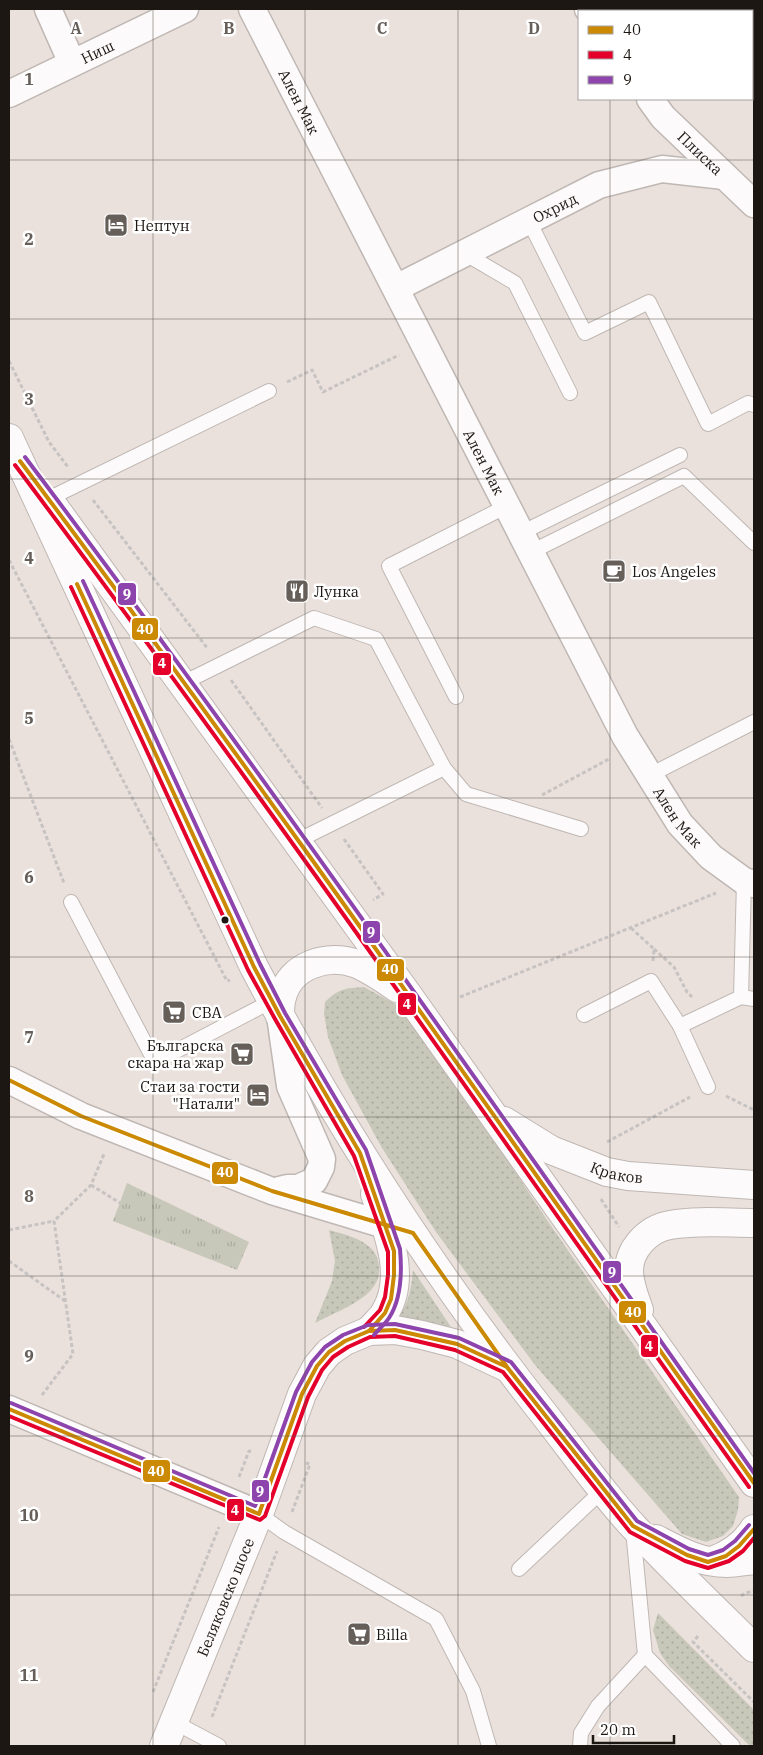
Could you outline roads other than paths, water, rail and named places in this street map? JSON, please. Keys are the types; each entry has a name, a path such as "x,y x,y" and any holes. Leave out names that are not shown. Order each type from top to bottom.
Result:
{"main road":[{"path":"12,456 48,499 298,841 754,1483"},
{"path":"12,456 254,967 360,1153 413,1234 507,1367 604,1490 633,1526 754,1648"},
{"path":"276,1008 291,980 309,964 333,959 356,964 408,995"},
{"name":"Краков","path":"493,1114 526,1136 552,1150 607,1172 628,1176 754,1185"},
{"name":"Беляковско шосе","path":"169,1734 259,1514 302,1394 317,1366 330,1352 369,1331 384,1314 391,1299 394,1284 394,1251 360,1153"},
{"path":"644,1329 630,1274 630,1260 634,1249 642,1240 668,1225 684,1223 754,1223"},
{"name":"Беляковско шосе","path":"369,1331 395,1330 441,1339 457,1344 507,1367"},
{"path":"729,1448 754,1459"},
{"path":"633,1526 688,1556 708,1562 727,1564 754,1560"},
{"path":"708,1562 726,1556 739,1546 754,1529"}],"street":[{"path":"48,9 72,63"},
{"name":"Ниш","path":"9,94 185,9"},
{"name":"Ален Мак","path":"252,9 631,746 680,824 711,857 749,883"},
{"name":"Плиска","path":"661,105 724,176 754,204"},
{"name":"Охрид","path":"396,288 599,185 662,169 724,176"},
{"path":"272,1192 287,1188 298,1188 314,1181 321,1167 322,1159 290,1086 276,1008"},
{"path":"9,1080 81,1116 272,1192 413,1234"},
{"path":"9,1409 259,1514"}],"lane":[{"path":"528,221 585,333 649,302 708,424 748,403 754,405"},
{"path":"464,253 515,283 570,393"},
{"path":"48,499 269,391"},
{"path":"526,542 680,455"},
{"path":"526,542 684,476 754,543"},
{"path":"456,696 389,566 507,506"},
{"path":"183,683 314,618 376,639 444,768 466,794 581,829"},
{"path":"650,775 754,722"},
{"path":"298,841 444,768"},
{"path":"680,1026 747,998 749,883"},
{"path":"71,902 155,1062 276,1008"},
{"path":"584,1015 650,981 680,1026 708,1087"},
{"path":"519,1569 604,1490"},
{"path":"259,1514 284,1532 436,1619 473,1691 489,1746"},
{"path":"633,1526 645,1655 734,1746"},
{"path":"580,1746 581,1733 598,1706 645,1655"},
{"path":"169,1734 219,1746"}],"place":[{"name":"Нептун","path":"116,225"},
{"name":"Los Angeles","path":"614,571"},
{"name":"Лунка","path":"297,591"},
{"name":"CBA","path":"174,1012"},
{"name":"Българска скара на жар","path":"242,1054"},
{"name":"Стаи за гости \"Натали\"","path":"258,1095"},
{"name":"Billa","path":"359,1634"}]}
